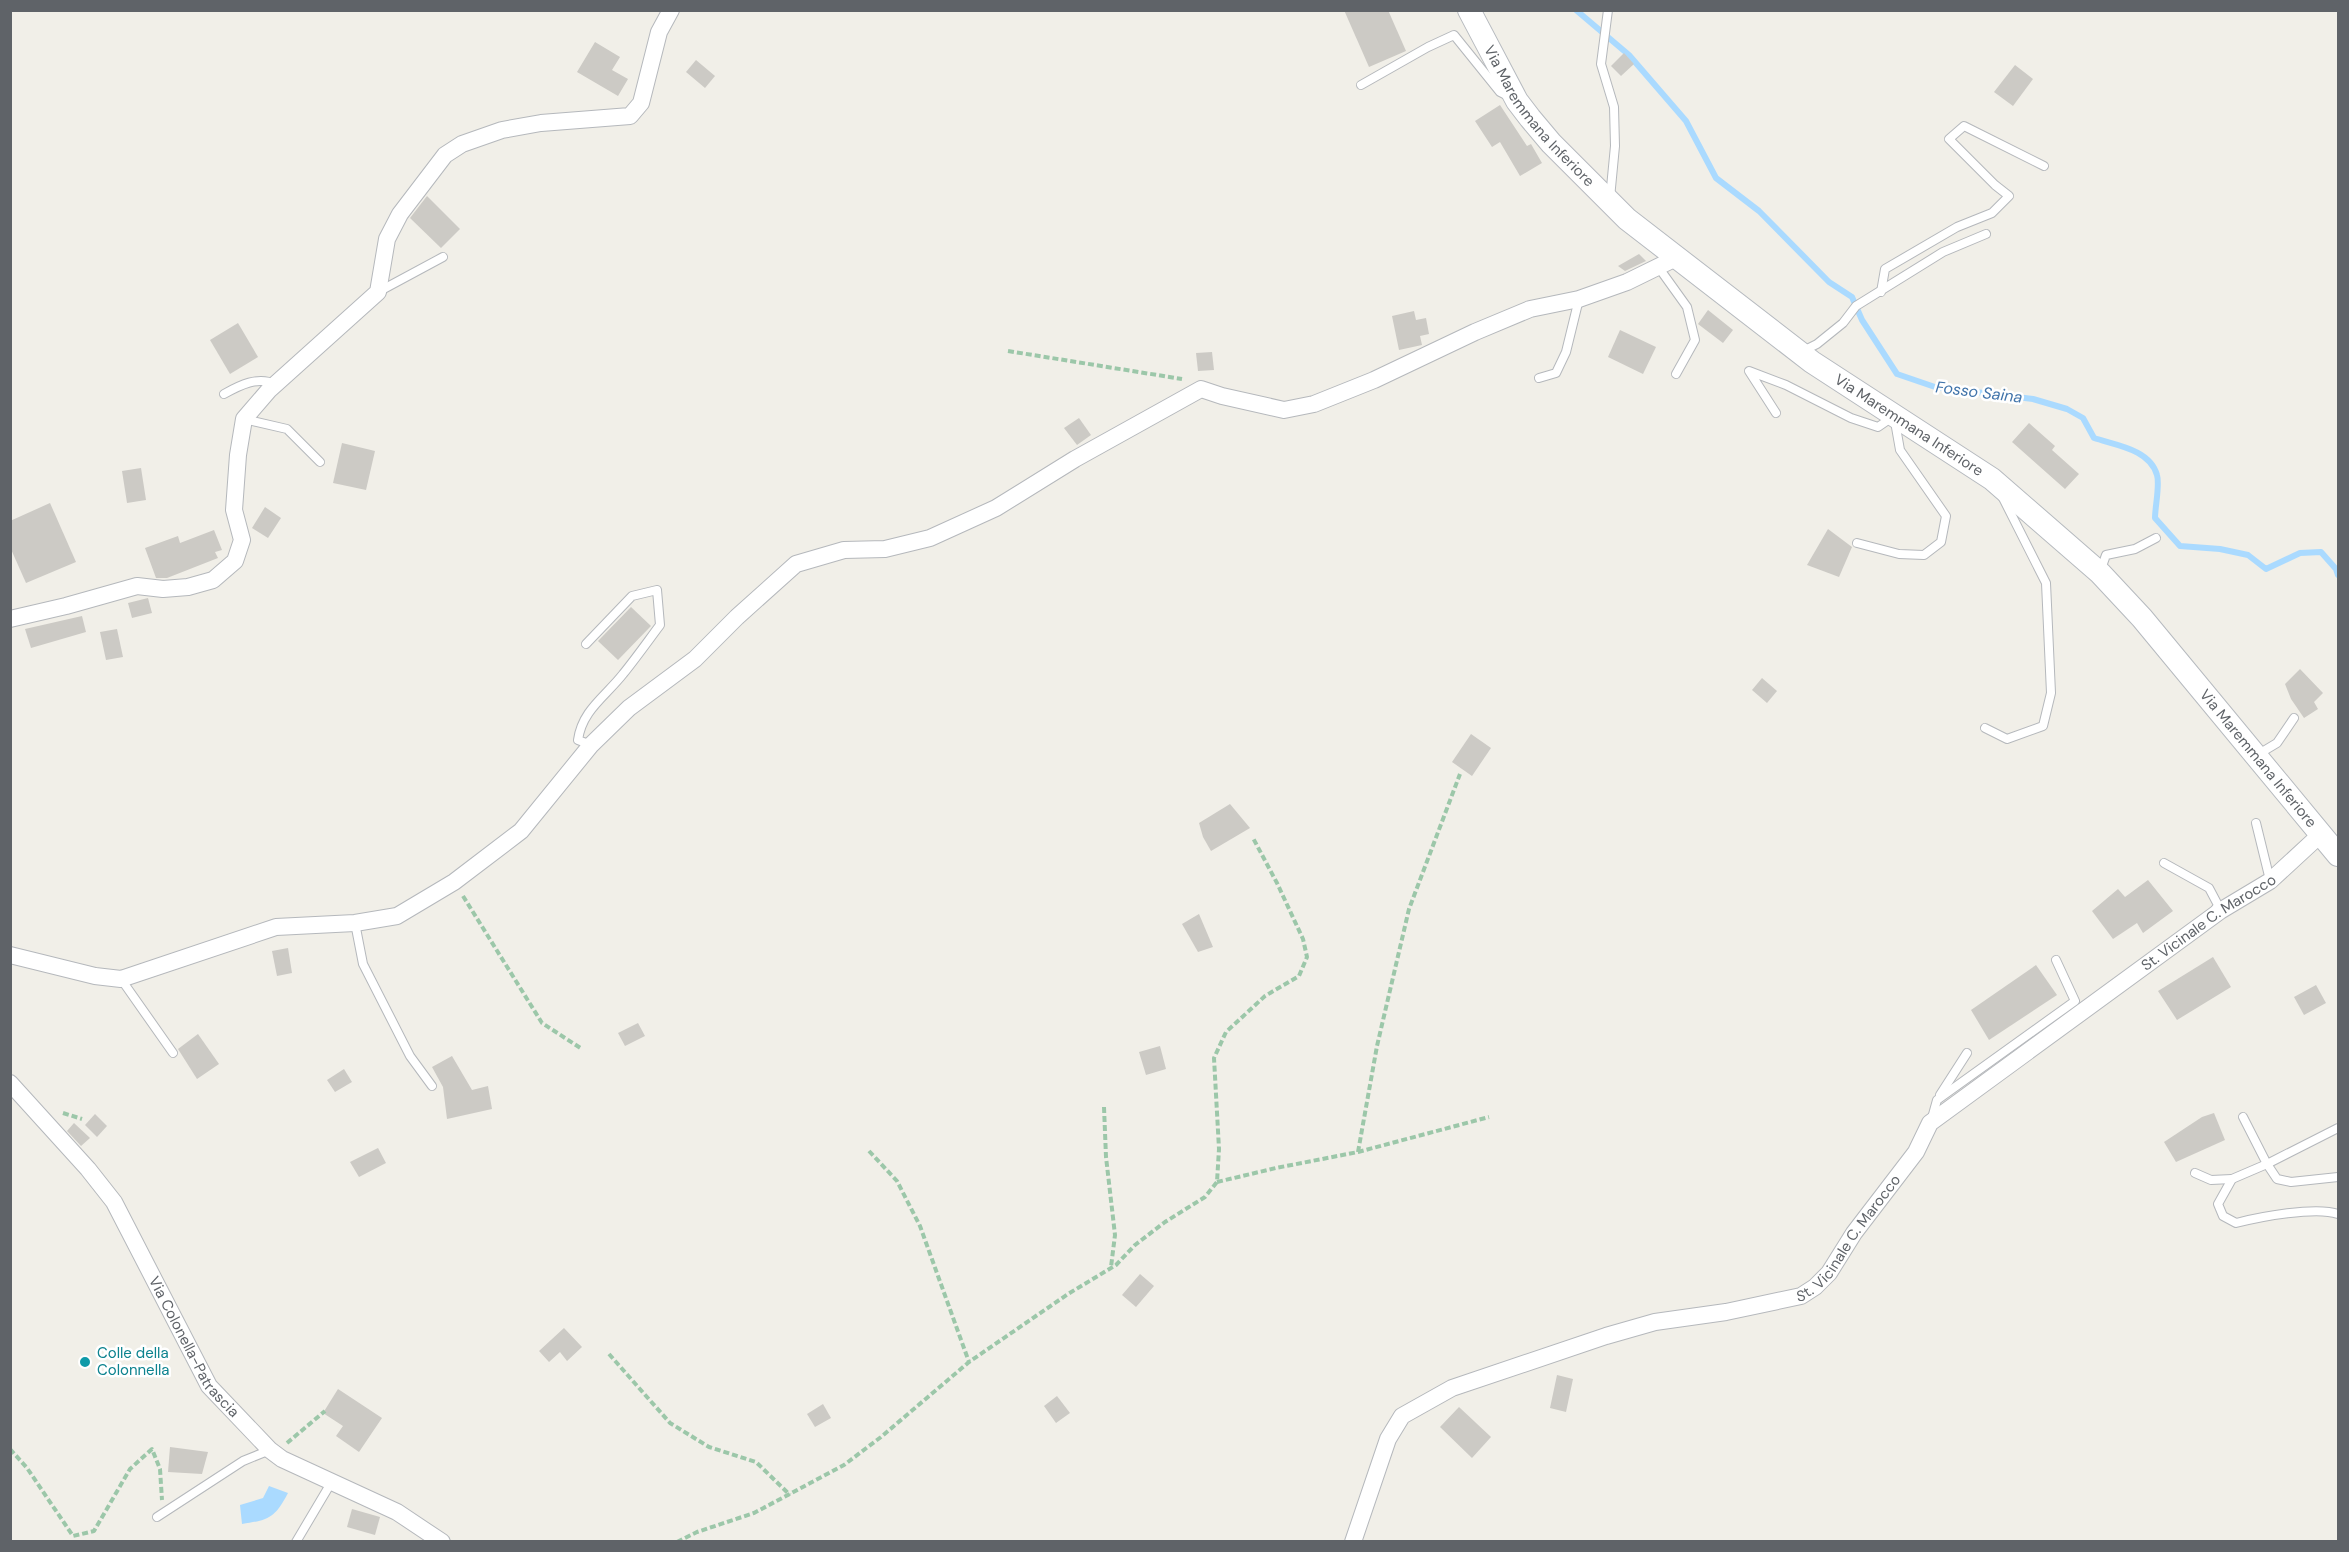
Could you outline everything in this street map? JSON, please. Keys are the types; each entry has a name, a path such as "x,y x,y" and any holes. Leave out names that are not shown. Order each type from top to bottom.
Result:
{"main road":[{"name":"Via Maremmana Inferiore","path":"1469,10 1517,101 1551,143 1627,219 1667,263 1894,416 1992,478 2100,573 2142,618 2338,855"}],"street":[{"path":"10,619 137,586 163,589 188,587 213,580 235,561 242,540 234,510 238,455 244,419 275,384 378,292 387,239 400,214 445,155 462,144 502,130 541,123 630,116 641,103 659,32 670,10"},
{"path":"10,955 95,976 122,979 276,927 355,923 397,916 454,882 521,831 591,745 629,708 695,659 737,617 796,564 844,550 885,549 930,538 996,508 1085,453 1201,389 1284,410 1314,404 1374,380 1475,332 1530,309 1579,299 1627,282 1667,263"},
{"name":"St. Vicinale C. Marocco","path":"1353,1542 1388,1439 1402,1416 1452,1388 1606,1336 1655,1322 1726,1312 1802,1296 1829,1273 1854,1233 1916,1152 1930,1123 2220,911 2270,881 2321,834"},
{"name":"Via Colonella-Patrascia","path":"10,1083 88,1169 114,1202 209,1386 272,1452 331,1483 397,1512 442,1542"}],"lane":[{"path":"1608,10 1601,64 1614,107 1615,146 1609,201"},
{"path":"1361,85 1454,35 1500,92 1517,101"},
{"path":"1881,292 1885,268 1957,228 1992,213 2009,195 1995,185 1949,139 1964,126 2044,166"},
{"path":"1799,353 1817,344 1843,323 1856,306 1943,252 1986,234"},
{"path":"378,292 443,257"},
{"path":"1667,263 1687,307 1695,340 1676,374"},
{"path":"1539,378 1557,373 1566,352 1579,299"},
{"path":"1776,413 1749,372 1786,385 1851,418 1878,427 1894,416 1900,450 1946,516 1941,542 1924,555 1899,554 1857,543"},
{"path":"224,394 244,384 266,380 275,384"},
{"path":"244,419 287,429 320,462"},
{"path":"1985,728 2007,739 2043,726 2052,693 2046,583 2032,551 1992,478"},
{"path":"2100,573 2106,555 2135,549 2156,538"},
{"path":"586,644 632,596 657,590 660,625 621,677 598,700 580,726 578,740 591,745"},
{"path":"2256,756 2277,743 2294,718"},
{"path":"2256,823 2270,881"},
{"path":"2164,863 2209,888 2218,905 2208,921"},
{"path":"355,923 363,964 410,1056 432,1086"},
{"path":"1937,1100 2075,1001 2056,960"},
{"path":"122,979 173,1053"},
{"path":"1930,1123 1937,1100 1967,1053"},
{"path":"2243,1117 2277,1179 2291,1182 2338,1177"},
{"path":"2195,1173 2211,1180 2232,1179 2338,1128"},
{"path":"2232,1179 2218,1204 2223,1216 2236,1223 2253,1218 2315,1211 2338,1214"},
{"path":"160,1515 243,1461 272,1452"},
{"path":"296,1542 331,1483"}],"path":[{"path":"1008,351 1183,380 1201,389"},
{"path":"1358,1152 1377,1046 1409,909 1460,774"},
{"path":"677,1542 754,1513 853,1458 969,1362 1116,1265 1135,1245 1205,1197 1217,1182 1219,1149 1214,1058 1226,1032 1265,996 1299,976 1307,957 1303,939 1277,883 1252,838"},
{"path":"454,882 542,1023 582,1048"},
{"path":"1104,1107 1106,1157 1115,1235 1111,1268"},
{"path":"1217,1182 1276,1167 1358,1152 1489,1117"},
{"path":"869,1151 897,1180 920,1226 969,1362"},
{"path":"609,1354 670,1423 709,1447 756,1462 790,1495"},
{"path":"272,1452 325,1411"},
{"path":"10,1449 27,1468 73,1536 94,1531 130,1469 152,1449 160,1469 160,1515"}],"water":[{"path":"269,1486 288,1493 279,1508 265,1519 242,1524 240,1505 263,1498"}],"building":[{"path":"1344,10 1388,10 1406,51 1369,67"},
{"path":"595,42 620,57 612,70 628,79 618,96 577,72"},
{"path":"1624,53 1634,64 1621,76 1611,66"},
{"path":"696,60 715,76 705,88 686,72"},
{"path":"2015,65 2033,79 2013,106 1994,92"},
{"path":"1500,105 1527,146 1531,144 1542,163 1520,176 1500,142 1492,147 1475,121"},
{"path":"427,196 460,229 441,248 410,218"},
{"path":"1639,254 1646,261 1625,271 1618,266"},
{"path":"1708,310 1733,330 1723,343 1698,324"},
{"path":"1414,311 1416,320 1426,318 1429,334 1420,336 1422,345 1399,350 1392,316"},
{"path":"238,323 258,357 230,374 210,340"},
{"path":"1620,330 1656,347 1643,374 1608,357"},
{"path":"1212,352 1214,370 1198,371 1196,353"},
{"path":"1079,418 1091,435 1077,445 1064,428"},
{"path":"2029,423 2055,446 2052,450 2079,474 2065,489 2012,442"},
{"path":"342,443 375,451 366,490 333,483"},
{"path":"141,468 146,500 127,503 122,471"},
{"path":"50,503 76,562 26,583 10,547 10,521"},
{"path":"265,507 281,518 268,538 252,528"},
{"path":"1828,529 1852,547 1839,577 1807,565"},
{"path":"214,530 222,550 215,552 218,558 167,578 156,578 145,548 178,536 180,543"},
{"path":"148,598 152,613 132,618 128,603"},
{"path":"631,607 651,626 618,660 598,641"},
{"path":"82,616 86,632 31,648 25,629"},
{"path":"117,629 123,657 106,660 100,632"},
{"path":"2300,669 2323,693 2314,702 2318,709 2304,718 2291,699 2285,684"},
{"path":"1762,678 1777,691 1767,703 1752,690"},
{"path":"1471,734 1491,748 1472,776 1452,762"},
{"path":"1230,804 1250,828 1211,851 1203,837 1199,823"},
{"path":"2148,880 2173,911 2143,933 2137,923 2113,939 2092,911 2118,889 2125,897"},
{"path":"1199,914 1213,947 1198,952 1182,924"},
{"path":"288,948 292,973 277,976 272,951"},
{"path":"2213,957 2231,987 2177,1020 2158,991"},
{"path":"2036,965 2057,995 1989,1040 1971,1010"},
{"path":"2316,985 2326,1003 2304,1015 2294,997"},
{"path":"638,1023 645,1036 625,1046 618,1033"},
{"path":"198,1034 219,1064 197,1079 178,1049"},
{"path":"1160,1046 1166,1069 1146,1075 1139,1052"},
{"path":"452,1056 472,1090 488,1086 492,1109 447,1119 443,1087 432,1067"},
{"path":"344,1069 352,1082 335,1092 327,1080"},
{"path":"2214,1113 2225,1140 2176,1162 2164,1142 2202,1117"},
{"path":"95,1114 107,1126 97,1137 85,1125"},
{"path":"74,1123 90,1138 81,1146 67,1131"},
{"path":"378,1148 386,1163 359,1177 350,1162"},
{"path":"1140,1274 1154,1286 1136,1307 1122,1295"},
{"path":"564,1328 582,1347 567,1361 560,1352 549,1362 539,1351"},
{"path":"1557,1375 1573,1379 1566,1412 1550,1408"},
{"path":"338,1389 382,1418 359,1452 336,1436 343,1426 323,1413"},
{"path":"1057,1396 1070,1413 1056,1423 1044,1406"},
{"path":"823,1404 831,1418 815,1427 807,1414"},
{"path":"1459,1407 1491,1437 1472,1458 1440,1427"},
{"path":"170,1447 208,1452 202,1474 168,1472"},
{"path":"352,1509 380,1517 375,1535 347,1527"}],"waterway":[{"name":"Fosso Saina","path":"1576,10 1629,55 1686,121 1716,178 1759,211 1829,282 1852,297 1862,320 1897,374 1935,387 2033,399 2067,409 2083,418 2094,438 2131,449 2147,459 2153,466 2158,479 2155,518 2180,546 2220,549 2248,555 2266,569 2300,553 2321,552 2336,569 2338,575"}],"place":[{"name":"Colle della Colonnella","path":"85,1362"}]}
